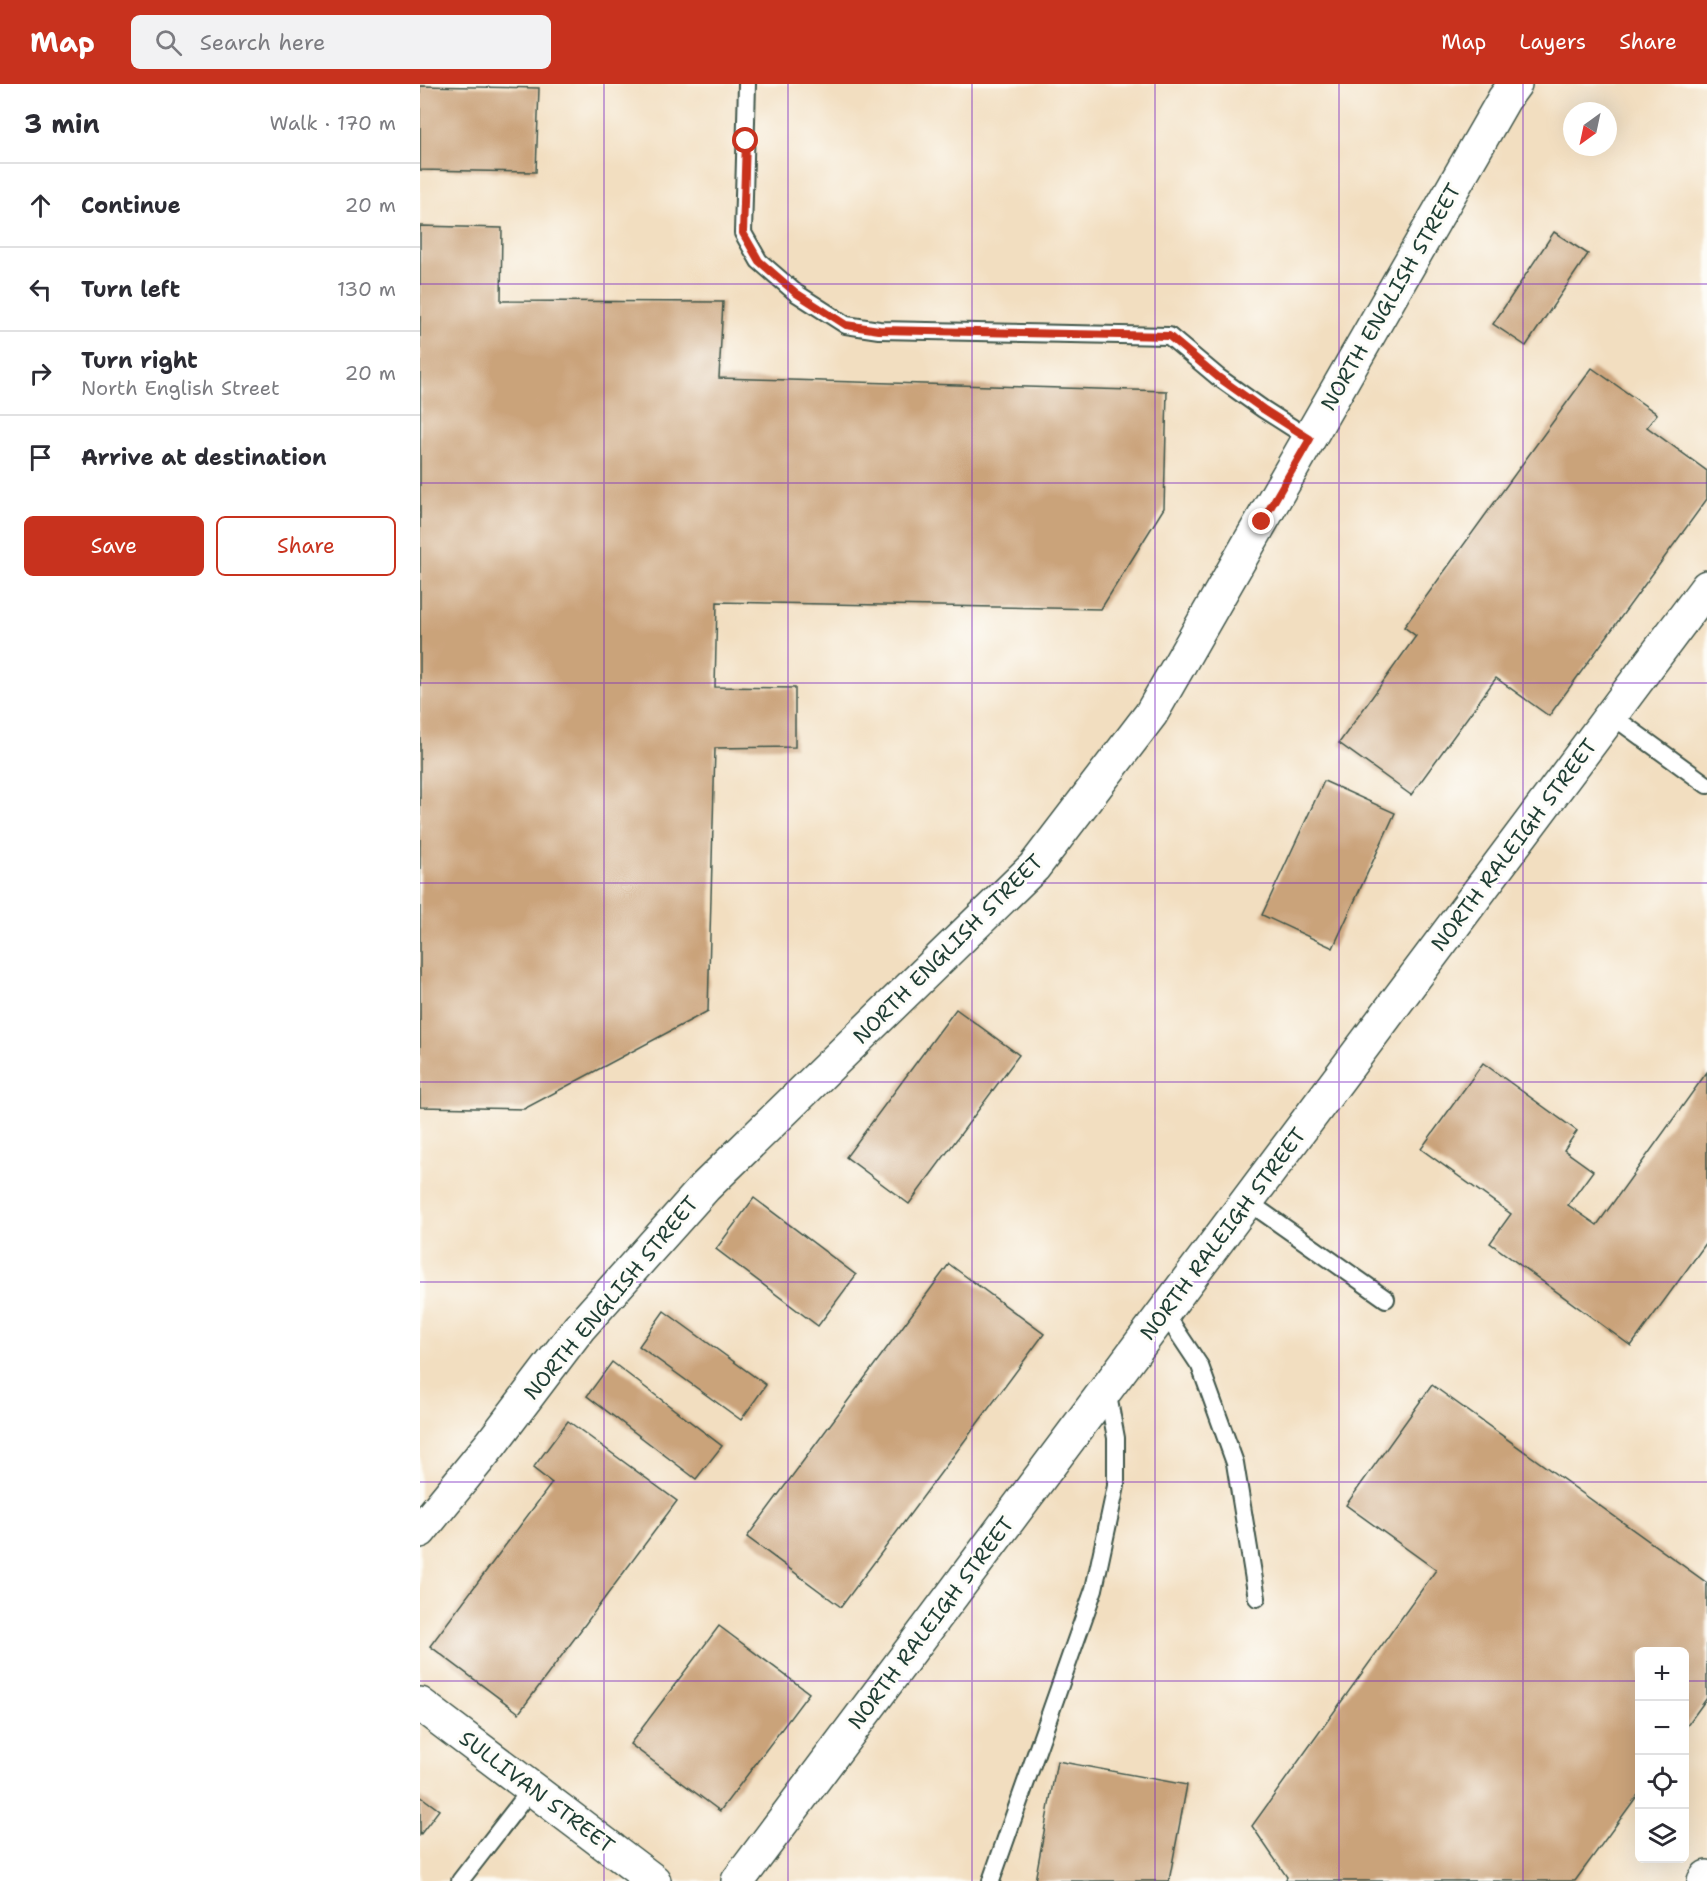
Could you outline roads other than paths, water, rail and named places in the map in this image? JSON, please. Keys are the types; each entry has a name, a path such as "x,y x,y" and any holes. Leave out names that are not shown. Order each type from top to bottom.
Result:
{"street":[{"name":"NORTH ENGLISH STREET","path":"420,1531 491,1444 579,1329 705,1187 1034,867 1151,714 1504,99 1515,84"},
{"name":"NORTH RALEIGH STREET","path":"738,1881 1707,586"},
{"name":"SULLIVAN STREET","path":"420,1704 654,1881"},
{"path":"1704,1881 1707,1877"}],"lane":[{"path":"747,84 743,233 759,261 796,293 846,325 879,330 1169,336 1227,383 1310,439"},
{"path":"1611,714 1707,785"},
{"path":"1247,1202 1386,1299"},
{"path":"1164,1312 1200,1366 1235,1462 1257,1598"},
{"path":"991,1881 1094,1589 1116,1486 1116,1438 1107,1389"},
{"path":"460,1881 532,1788"}]}
